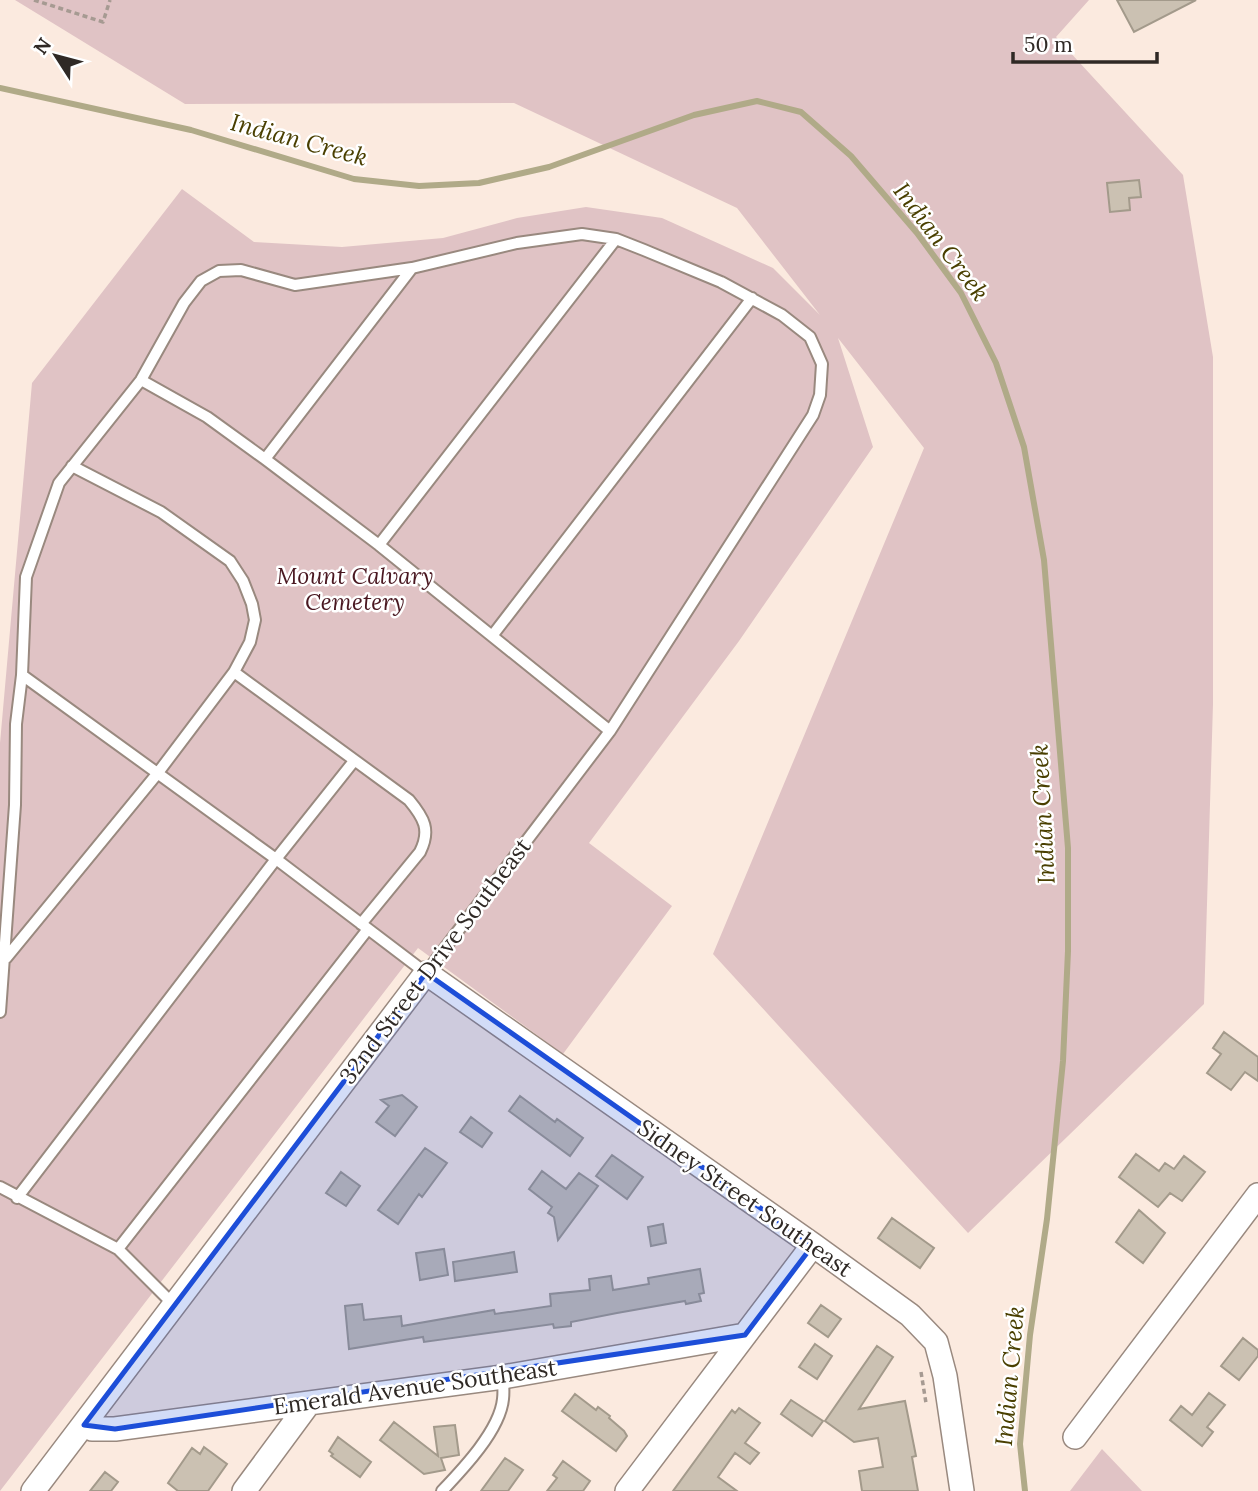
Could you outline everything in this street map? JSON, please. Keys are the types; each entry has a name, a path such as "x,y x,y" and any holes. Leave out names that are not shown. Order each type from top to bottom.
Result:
{"street":[{"name":"Sidney Street Southeast","path":"426,973 910,1315 936,1342 945,1376 962,1491"},
{"name":"32nd Street Drive Southeast","path":"33,1491 426,973"},
{"path":"1075,1437 1258,1195"},
{"path":"627,1491 813,1245"},
{"name":"Emerald Avenue Southeast","path":"84,1425 92,1429 115,1429 503,1377 745,1335"},
{"path":"244,1491 309,1402"}],"lane":[{"name":"32nd Street Drive Southeast","path":"141,380 184,303 201,281 219,271 241,270 295,285 412,268 517,243 582,234 616,239 721,282 782,315 810,337 822,364 820,394 813,415 610,731 426,973"},
{"path":"379,545 616,239"},
{"path":"265,458 412,268"},
{"path":"492,636 752,298"},
{"path":"0,1012 6,958 15,805 16,724 22,675 26,577 59,483 141,380 207,417 265,458 379,545 610,731"},
{"path":"6,958 157,774 234,672 250,642 255,620 243,581 230,561 161,512 72,466"},
{"path":"118,1249 365,927 420,852 426,839 427,829 422,815 409,800 234,672"},
{"path":"22,675 276,859 426,973"},
{"path":"18,1198 276,859 354,761"},
{"path":"0,1187 118,1249 175,1306"},
{"path":"442,1491 472,1459 491,1430 503,1402 503,1377"}],"path":[{"path":"34,0 103,23 110,0"},
{"path":"920,1370 927,1411"}],"highlighted area":[{"path":"426,973 813,1245 745,1335 115,1429 84,1425"}],"green space":[{"name":"Mount Calvary Cemetery","path":"15,0 1089,0 1056,37 1183,175 1213,357 1213,704 1204,1004 968,1233 713,954 924,448 838,338 873,447 739,641 589,843 672,906 563,1054 418,948 0,1491 0,743 32,383 182,189 254,242 342,247 443,238 517,218 586,207 662,218 773,268 820,315 737,208 514,103 185,104"},
{"path":"1102,1449 1142,1491 1070,1491"}],"building":[{"path":"1117,0 1196,0 1134,32"},
{"path":"1139,180 1141,197 1129,198 1130,210 1110,212 1107,183"},
{"path":"1224,1032 1258,1057 1258,1081 1245,1072 1231,1090 1207,1073 1221,1054 1213,1048"},
{"path":"402,1095 417,1107 395,1136 376,1122 389,1106 381,1100"},
{"path":"520,1096 555,1122 557,1119 583,1138 570,1156 509,1111"},
{"path":"471,1117 492,1133 482,1147 460,1132"},
{"path":"425,1148 447,1163 422,1197 419,1194 398,1224 378,1210"},
{"path":"1136,1154 1159,1171 1165,1163 1174,1169 1184,1156 1205,1172 1182,1201 1170,1193 1158,1207 1119,1177"},
{"path":"612,1155 643,1177 627,1199 596,1176"},
{"path":"542,1171 566,1189 579,1173 598,1186 558,1240 554,1217 548,1213 552,1207 529,1189"},
{"path":"341,1172 360,1186 346,1206 326,1193"},
{"path":"1139,1210 1165,1233 1143,1263 1116,1242"},
{"path":"892,1218 934,1248 920,1268 878,1238"},
{"path":"663,1224 666,1243 651,1246 648,1227"},
{"path":"444,1249 448,1275 420,1280 416,1253"},
{"path":"514,1252 517,1272 455,1281 453,1262"},
{"path":"700,1269 704,1293 699,1294 701,1301 686,1304 685,1301 617,1313 571,1322 571,1326 554,1328 553,1324 424,1342 423,1337 349,1349 345,1306 362,1304 364,1320 401,1316 402,1326 494,1310 495,1314 551,1306 550,1294 590,1290 589,1279 611,1276 613,1290 649,1284 648,1278"},
{"path":"821,1305 841,1319 828,1337 808,1323"},
{"path":"1243,1338 1258,1350 1258,1356 1239,1380 1221,1366"},
{"path":"815,1344 832,1356 817,1379 799,1367"},
{"path":"877,1346 893,1357 859,1409 905,1401 916,1456 912,1457 918,1491 862,1491 859,1471 883,1467 878,1438 854,1442 825,1421"},
{"path":"1209,1393 1225,1405 1207,1427 1213,1432 1202,1446 1170,1420 1181,1406 1192,1415"},
{"path":"575,1394 596,1410 598,1407 610,1416 624,1431 627,1436 616,1451 562,1411"},
{"path":"791,1400 823,1421 812,1436 781,1414"},
{"path":"739,1408 760,1423 745,1443 759,1453 750,1464 735,1453 718,1477 737,1491 673,1491 732,1410 735,1413"},
{"path":"394,1422 438,1456 434,1427 455,1425 459,1455 441,1458 445,1470 424,1474 380,1440"},
{"path":"338,1437 371,1462 360,1477 331,1456 333,1454 329,1451"},
{"path":"204,1447 227,1464 208,1491 178,1491 168,1483 192,1448 200,1454"},
{"path":"505,1458 523,1470 508,1491 481,1491"},
{"path":"563,1461 590,1481 583,1491 547,1491 557,1478 553,1475"},
{"path":"105,1472 118,1482 111,1491 90,1491"}],"waterway":[{"name":"Indian Creek","path":"0,88 191,130 354,179 419,186 479,183 549,167 694,115 757,101 801,112 851,156 917,233 961,293 996,363 1024,447 1044,560 1068,848 1068,951 1063,1061 1047,1219 1030,1335 1020,1444 1025,1491"}]}
